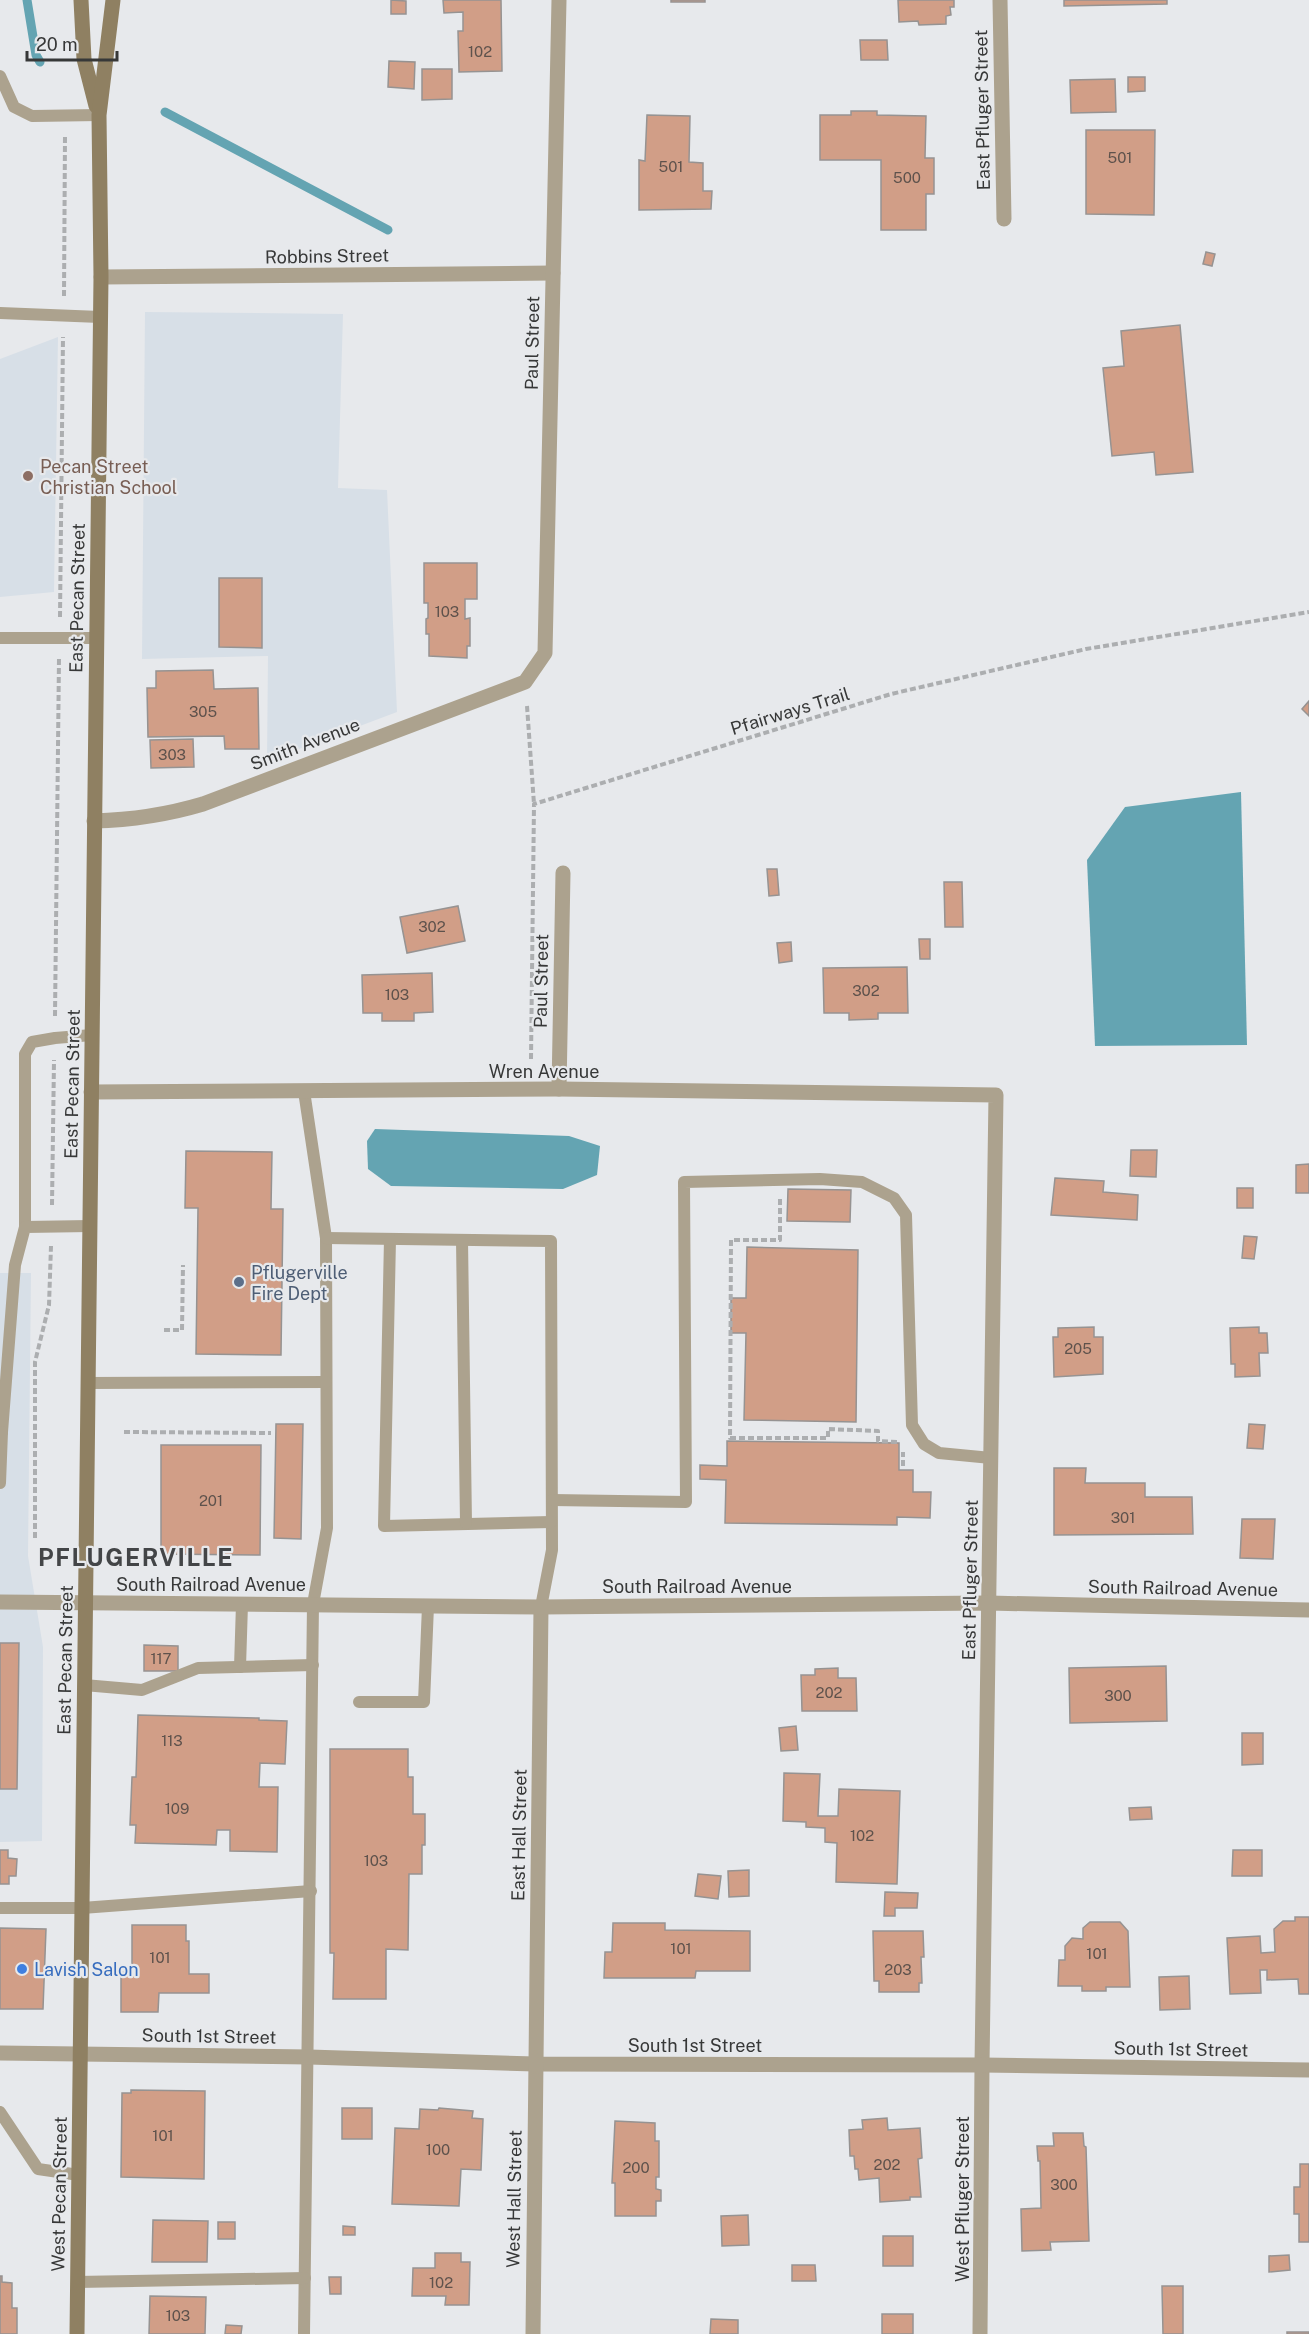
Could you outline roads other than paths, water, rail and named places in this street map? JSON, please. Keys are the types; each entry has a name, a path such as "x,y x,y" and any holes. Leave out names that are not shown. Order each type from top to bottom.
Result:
{"main road":[{"name":"East Pecan Street","path":"81,0 84,58 99,116"},
{"name":"East Pecan Street","path":"80,2054 100,317 99,116 113,0"},
{"name":"West Pecan Street","path":"77,2334 80,2054"}],"street":[{"name":"Paul Street","path":"525,682 545,653 559,0"},
{"name":"East Pfluger Street","path":"1000,0 1004,219"},
{"name":"Robbins Street","path":"100,278 553,273"},
{"name":"Smith Avenue","path":"94,820 139,819 170,814 203,804 525,682"},
{"name":"Paul Street","path":"559,1089 563,873"},
{"name":"Wren Avenue","path":"92,1092 559,1089 996,1095"},
{"name":"East Pfluger Street","path":"982,2065 996,1095"},
{"name":"South Railroad Avenue","path":"0,1602 541,1607 989,1603 1309,1610"},
{"name":"East Hall Street","path":"535,2064 541,1607"},
{"name":"South 1st Street","path":"0,2053 309,2056 535,2064 982,2065 1309,2070"},
{"name":"West Hall Street","path":"533,2334 535,2064"},
{"name":"West Pfluger Street","path":"980,2334 982,2065"}],"lane":[{"path":"0,76 14,107 32,116 99,116"},
{"path":"0,313 100,317"},
{"path":"0,638 96,638"},
{"path":"0,1483 1,1432 15,1265 25,1227 25,1054 32,1042 92,1035"},
{"path":"304,1090 326,1238 327,1528 313,1604 304,2334"},
{"path":"552,1500 686,1502 684,1182 820,1179 862,1182 894,1198 906,1215 912,1425 924,1444 939,1453 991,1458"},
{"path":"25,1227 90,1226"},
{"path":"326,1238 551,1241 552,1550 541,1607"},
{"path":"390,1239 384,1526 552,1522"},
{"path":"462,1240 466,1523"},
{"path":"88,1383 326,1382"},
{"path":"240,1667 242,1604"},
{"path":"359,1702 424,1702 428,1606"},
{"path":"84,1685 142,1690 198,1668 313,1665"},
{"path":"0,1908 82,1908 310,1891"},
{"path":"0,2112 38,2169 79,2175"},
{"path":"77,2282 305,2278"}],"water":[{"path":"1241,792 1247,1045 1095,1046 1087,860 1125,807"},
{"path":"375,1129 569,1136 600,1146 597,1175 563,1189 391,1186 368,1169 367,1141"}],"waterway":[{"path":"27,0 36,55 40,62"},
{"path":"165,112 388,230"}],"place":[{"name":"Pecan Street Christian School","path":"28,476"},
{"name":"Pflugerville Fire Dept","path":"239,1282"},
{"name":"Lavish Salon","path":"22,1969"}],"district":[{"name":"PFLUGERVILLE","path":"136,1557"}]}
